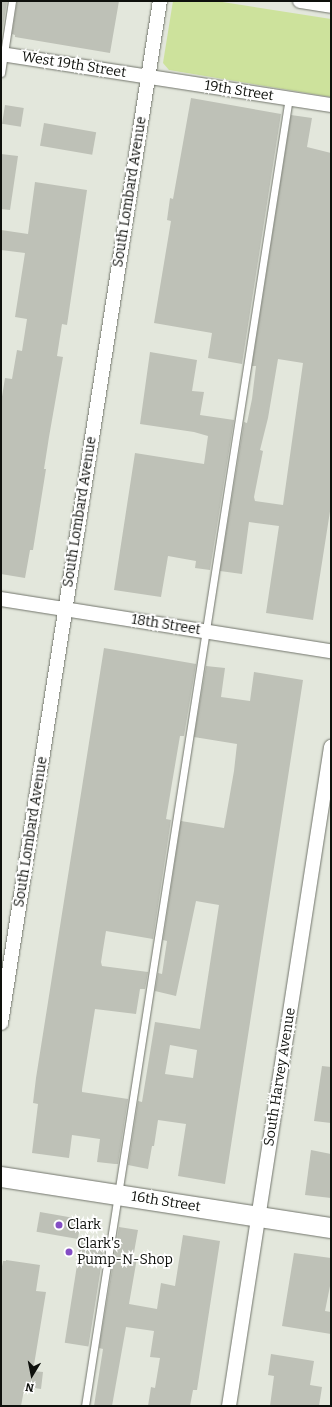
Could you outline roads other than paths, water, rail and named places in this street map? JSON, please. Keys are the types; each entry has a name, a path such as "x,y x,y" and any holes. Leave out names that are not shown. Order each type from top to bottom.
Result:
{"street":[{"name":"South Lombard Avenue","path":"1,1022 160,1"},
{"path":"302,1 331,6"},
{"name":"West 19th Street","path":"2,54 148,76"},
{"name":"19th Street","path":"148,76 331,105"},
{"name":"18th Street","path":"1,599 331,651"},
{"name":"South Harvey Avenue","path":"229,1406 331,747"},
{"name":"16th Street","path":"1,1176 331,1228"}],"lane":[{"path":"1,74 2,54 12,1"},
{"path":"85,1406 289,98"}],"place":[{"name":"Clark","path":"59,1225"},
{"name":"Clark's Pump-N-Shop","path":"69,1252"}]}
